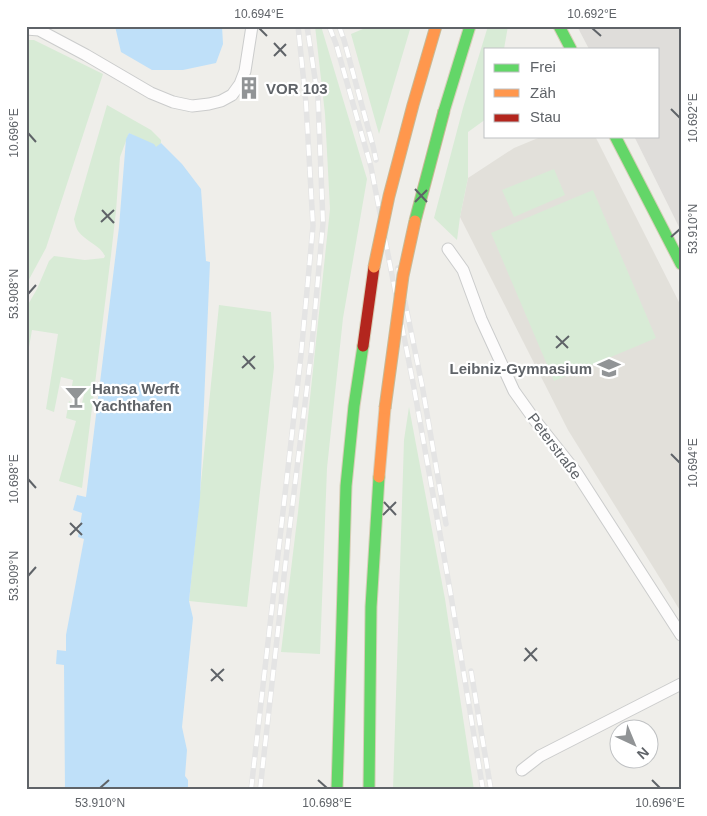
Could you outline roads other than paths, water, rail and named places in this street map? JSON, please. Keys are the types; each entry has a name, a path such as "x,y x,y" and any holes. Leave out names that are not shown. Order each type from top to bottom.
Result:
{"main road":[{"path":"337,790 346,486 354,406 374,267 389,196 436,26"},
{"path":"369,790 371,607 385,408 407,257 444,111 470,26"},
{"path":"559,26 570,48"},
{"path":"617,138 681,264"}],"street":[{"path":"26,29 39,30 47,34 151,93 173,102 192,106 221,101 232,95 240,84 245,71 252,26"},
{"name":"Peterstraße","path":"448,249 464,270 481,319 514,391 576,472 681,635"},
{"path":"522,770 540,756 681,684"}],"water":[{"path":"115,26 222,26 223,44 216,63 183,70 152,70 121,52"},
{"path":"129,133 154,144 156,147 161,143 182,164 201,189 206,261 210,262 200,498 189,601 193,618 182,727 187,750 185,776 188,780 188,790 65,790 64,665 56,664 57,650 66,651 66,635 84,539 78,537 82,513 73,510 77,495 86,497 119,227 126,139"}],"railway":[{"path":"251,790 301,355 313,226 306,103 298,26"},
{"path":"260,790 311,355 323,223 318,98 307,26"},
{"path":"329,26 336,44 371,167 414,388 483,790"},
{"path":"339,26 376,160"},
{"path":"398,268 422,385 446,524"},
{"path":"471,671 491,790"}],"place":[{"name":"VOR 103","path":"249,88"},
{"name":"Leibniz-Gymnasium","path":"609,368"},
{"name":"Hansa Werft Yachthafen","path":"76,397"}]}
